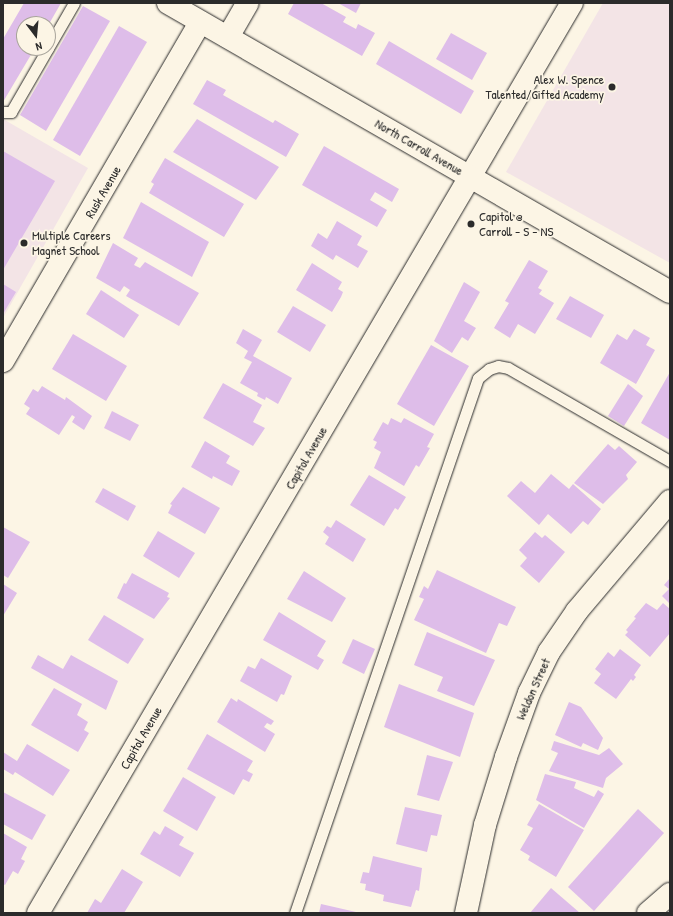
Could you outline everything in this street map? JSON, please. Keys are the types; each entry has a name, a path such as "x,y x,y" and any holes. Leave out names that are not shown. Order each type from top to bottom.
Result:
{"street":[{"name":"North Carroll Avenue","path":"168,3 670,292"},
{"path":"228,38 248,3"},
{"name":"Capitol Avenue","path":"38,913 572,3"},
{"name":"Rusk Avenue","path":"3,361 200,22"},
{"name":"Weldon Street","path":"466,913 486,825 506,757 529,693 549,652 577,611 670,501"},
{"path":"648,913 670,894"}],"lane":[{"path":"56,34 74,3"},
{"path":"3,112 11,112 43,56"},
{"path":"295,913 413,574 478,378 489,369 498,366 508,368 670,461"}],"shaded area":[{"name":"Alex W. Spence Talented/Gifted Academy","path":"603,3 670,3 670,263 506,172"},
{"name":"Multiple Careers Magnet School","path":"3,119 88,168 3,318"}],"building":[{"path":"24,3 61,3 54,16 16,16"},
{"path":"294,3 321,3 346,17 343,22 356,29 358,24 375,33 362,56 288,14"},
{"path":"338,3 361,3 356,13"},
{"path":"83,6 110,21 46,131 20,115 54,56 56,56 56,53"},
{"path":"16,17 16,56 30,56 3,102 3,39"},
{"path":"119,26 147,42 80,156 53,140"},
{"path":"451,33 487,53 472,80 436,59"},
{"path":"389,41 474,91 461,114 376,64"},
{"path":"207,80 226,90 223,95 273,123 275,120 299,134 286,157 193,104"},
{"path":"197,119 279,167 256,200 173,152"},
{"path":"324,146 399,189 392,202 375,192 370,200 387,210 377,227 302,185"},
{"path":"3,151 55,181 3,270"},
{"path":"165,158 244,204 224,237 149,193 154,184 151,182"},
{"path":"141,202 209,242 192,277 123,238"},
{"path":"337,221 362,236 357,245 368,251 358,268 336,255 333,260 311,246 318,233 327,239"},
{"path":"113,243 138,258 134,265 140,268 145,262 199,293 179,326 126,296 130,290 124,286 120,292 96,278"},
{"path":"529,260 548,271 538,288 542,290 539,294 554,303 535,334 518,324 510,338 494,328 509,303 505,301"},
{"path":"312,263 342,282 338,289 343,292 332,312 296,290"},
{"path":"464,282 480,292 464,321 476,328 468,341 462,337 452,353 434,341"},
{"path":"3,284 16,292 3,314"},
{"path":"101,290 139,315 124,338 86,314"},
{"path":"570,296 604,315 591,338 556,319"},
{"path":"293,306 326,325 310,352 277,332"},
{"path":"243,329 262,340 253,356 292,378 278,404 266,397 265,400 257,396 258,393 240,383 252,362 244,358 248,351 236,343"},
{"path":"634,329 650,338 646,345 655,350 636,384 600,363 617,334 627,340"},
{"path":"73,334 127,366 106,401 52,369"},
{"path":"431,345 469,366 434,426 397,404"},
{"path":"670,372 670,440 641,423"},
{"path":"223,383 262,405 253,422 265,428 253,446 203,418"},
{"path":"628,384 643,396 624,426 608,416"},
{"path":"42,386 65,400 66,397 92,416 84,430 72,422 75,417 72,415 59,435 26,414 30,408 24,404 33,389 38,392"},
{"path":"112,411 139,425 130,441 104,428"},
{"path":"391,418 401,423 404,418 434,434 427,447 430,448 419,467 416,465 404,486 374,468 381,452 374,448 377,442 373,440 383,422 388,425"},
{"path":"205,441 230,456 226,463 240,471 232,486 213,476 212,479 191,467"},
{"path":"608,444 615,450 619,446 637,462 626,475 628,479 603,504 574,483"},
{"path":"551,474 569,489 573,484 601,509 588,525 583,521 571,534 548,514 539,525 507,496 521,481 535,493"},
{"path":"369,475 406,497 398,510 395,508 384,526 350,505"},
{"path":"183,487 220,508 205,534 168,513 172,505 170,504"},
{"path":"103,488 136,506 128,521 95,502"},
{"path":"336,520 366,539 353,562 325,544 329,537 323,532 327,526 331,528"},
{"path":"3,527 30,542 8,578 3,575"},
{"path":"158,531 195,553 179,578 143,556"},
{"path":"535,532 542,538 545,535 565,552 539,583 520,566 527,558 519,550"},
{"path":"437,570 516,607 507,626 499,623 486,653 414,620 424,599 419,597 424,586 428,589"},
{"path":"304,571 346,598 332,622 287,599"},
{"path":"132,573 169,593 167,597 170,598 154,619 117,598 124,583 126,584"},
{"path":"670,578 670,604 662,596 669,589 664,585"},
{"path":"3,584 17,593 3,616"},
{"path":"646,603 657,610 663,603 670,609 670,633 650,657 625,635 628,632 626,630 636,618 634,617"},
{"path":"279,612 326,641 317,656 324,660 318,670 263,640"},
{"path":"104,615 144,639 128,664 88,640"},
{"path":"427,632 495,660 474,706 437,691 443,677 414,665"},
{"path":"353,639 375,649 364,674 342,663"},
{"path":"620,649 641,665 634,675 636,677 633,681 631,679 616,699 594,683 601,674 595,669 608,652 614,657"},
{"path":"38,655 63,669 71,655 118,681 106,710 31,668"},
{"path":"261,658 292,676 284,695 281,694 277,702 240,681 248,666 255,669"},
{"path":"399,684 474,713 460,757 384,727"},
{"path":"54,688 82,704 77,715 88,722 84,730 89,733 78,752 31,725"},
{"path":"231,698 237,702 238,699 274,721 271,725 267,723 264,727 275,734 265,752 217,722"},
{"path":"569,702 581,707 603,738 598,750 583,743 581,747 555,735"},
{"path":"207,734 253,761 247,771 253,774 249,782 243,779 234,795 187,769"},
{"path":"554,741 599,755 609,748 623,764 606,778 603,788 549,771 558,753 551,750"},
{"path":"27,744 70,770 53,796 15,772 13,775 3,769 3,752 17,761"},
{"path":"427,755 453,762 439,801 417,795"},
{"path":"545,774 576,782 574,788 594,797 598,790 604,794 584,828 536,800"},
{"path":"183,777 216,797 197,831 163,811"},
{"path":"3,792 46,815 32,840 3,824"},
{"path":"539,804 584,830 556,877 528,860 530,856 520,850 533,828 527,825"},
{"path":"405,807 442,815 437,836 431,835 427,852 396,844"},
{"path":"638,809 664,833 594,911 568,887"},
{"path":"165,826 184,837 179,845 194,853 180,877 140,854 154,831 160,835"},
{"path":"3,833 27,847 21,859 25,861 18,874 13,871 5,885 3,884"},
{"path":"373,856 422,868 419,891 416,890 411,907 383,901 384,895 365,890 366,884 360,883 363,872 369,873"},
{"path":"122,869 143,882 124,913 87,913 95,899 101,903"},
{"path":"551,888 580,913 530,913"},
{"path":"321,904 356,912 356,913 319,913"}],"place":[{"name":"Alex W. Spence Talented/Gifted Academy","path":"612,87"},
{"name":"Capitol @ Carroll - S - NS","path":"471,224"},
{"name":"Multiple Careers Magnet School","path":"24,243"}]}
